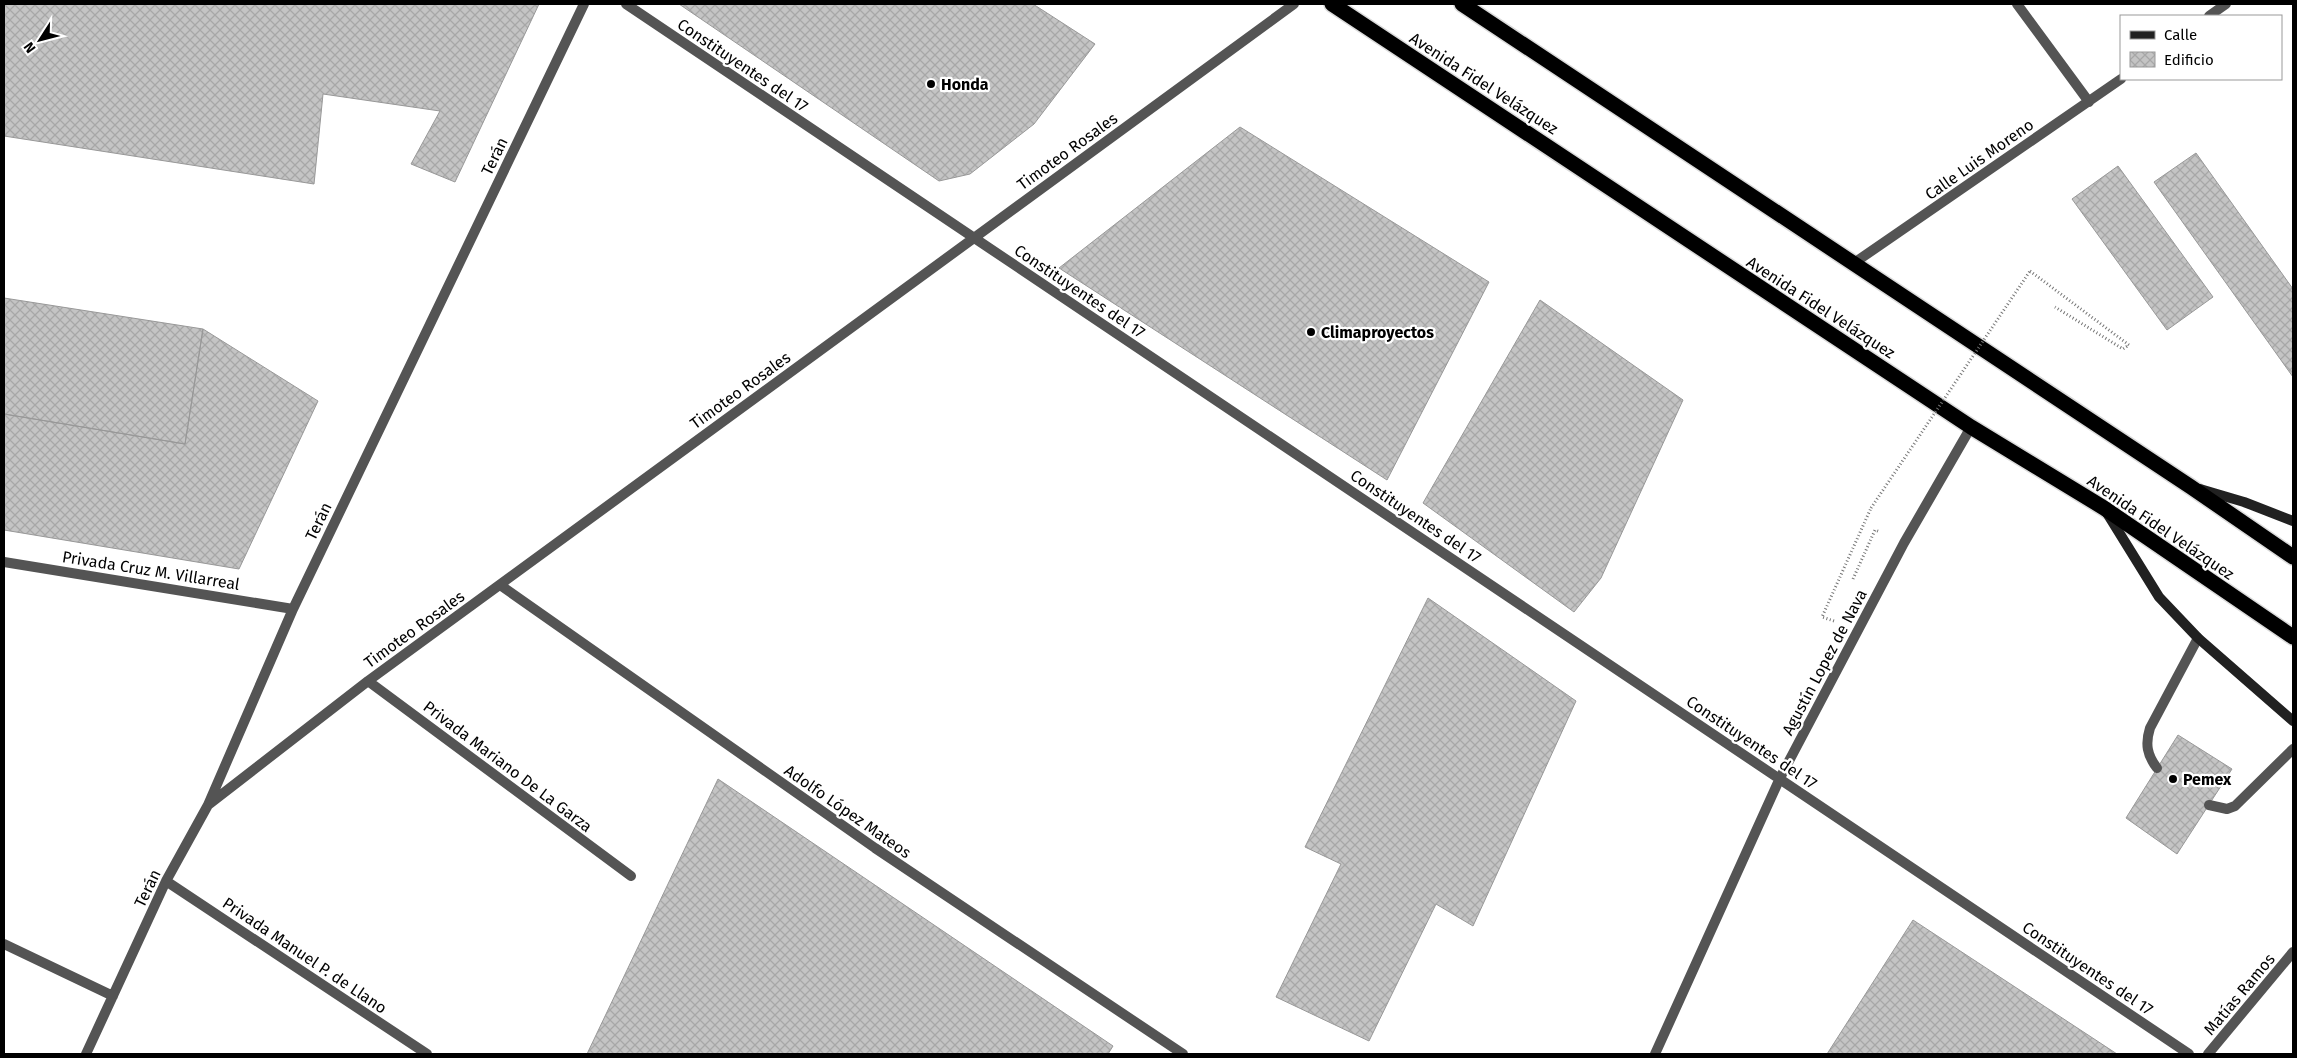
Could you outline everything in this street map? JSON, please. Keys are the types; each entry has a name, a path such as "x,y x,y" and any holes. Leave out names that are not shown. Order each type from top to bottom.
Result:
{"highway":[{"name":"Avenida Fidel Velázquez","path":"1332,4 1971,427 2104,508 2293,637"},
{"path":"1462,4 2191,486 2293,557"}],"street":[{"name":"Terán","path":"86,1054 166,881 208,805 293,609 584,4"},
{"name":"Constituyentes del 17","path":"626,4 2189,1054"},
{"name":"Timoteo Rosales","path":"208,805 368,681 1294,4"},
{"path":"2017,4 2089,102"},
{"path":"2210,15 2226,4"},
{"name":"Calle Luis Moreno","path":"1854,264 2120,80"},
{"name":"Agustín Lopez de Nava","path":"1659,1052 1780,778 1904,543 1971,427"},
{"path":"2191,486 2244,502 2293,522"},
{"path":"2104,508 2158,597 2198,638 2293,721"},
{"name":"Privada Cruz M. Villarreal","path":"4,562 293,609"},
{"name":"Adolfo López Mateos","path":"500,585 874,848 1183,1054"},
{"path":"2157,768 2147,750 2150,728 2198,638"},
{"name":"Privada Mariano De La Garza","path":"368,681 631,876"},
{"path":"2209,805 2227,809 2235,806 2293,749"},
{"name":"Privada Manuel P. de Llano","path":"166,881 427,1054"},
{"path":"4,944 113,996"},
{"name":"Matías Ramos","path":"2208,1054 2293,952"}],"path":[{"path":"1838,614 1834,622 1822,618 1871,508 2030,271 2130,346 2123,349 2055,306"},
{"path":"1853,580 1875,530 1904,543"}],"building":[{"path":"4,4 539,4 455,182 411,164 440,111 323,94 314,184 4,136"},
{"name":"Honda","path":"679,4 1033,4 1095,44 1034,124 970,174 939,181"},
{"name":"Climaproyectos","path":"1240,127 1489,282 1387,480 1059,268"},
{"path":"2196,153 2293,289 2293,377 2154,182"},
{"path":"2118,166 2213,297 2167,330 2072,199"},
{"path":"4,298 203,329 185,444 4,414"},
{"path":"1540,300 1683,400 1601,578 1574,612 1423,503"},
{"path":"203,329 318,401 239,569 4,530 4,414 185,444"},
{"path":"1428,598 1576,701 1473,926 1436,904 1369,1041 1276,997 1341,864 1305,847"},
{"path":"2178,735 2232,769 2177,854 2126,818"},
{"path":"718,779 1113,1046 1108,1054 587,1054"},
{"path":"1913,920 2117,1054 1827,1054"}],"place":[{"name":"Honda","path":"931,84"},
{"name":"Climaproyectos","path":"1311,332"},
{"name":"Pemex","path":"2173,779"}]}
